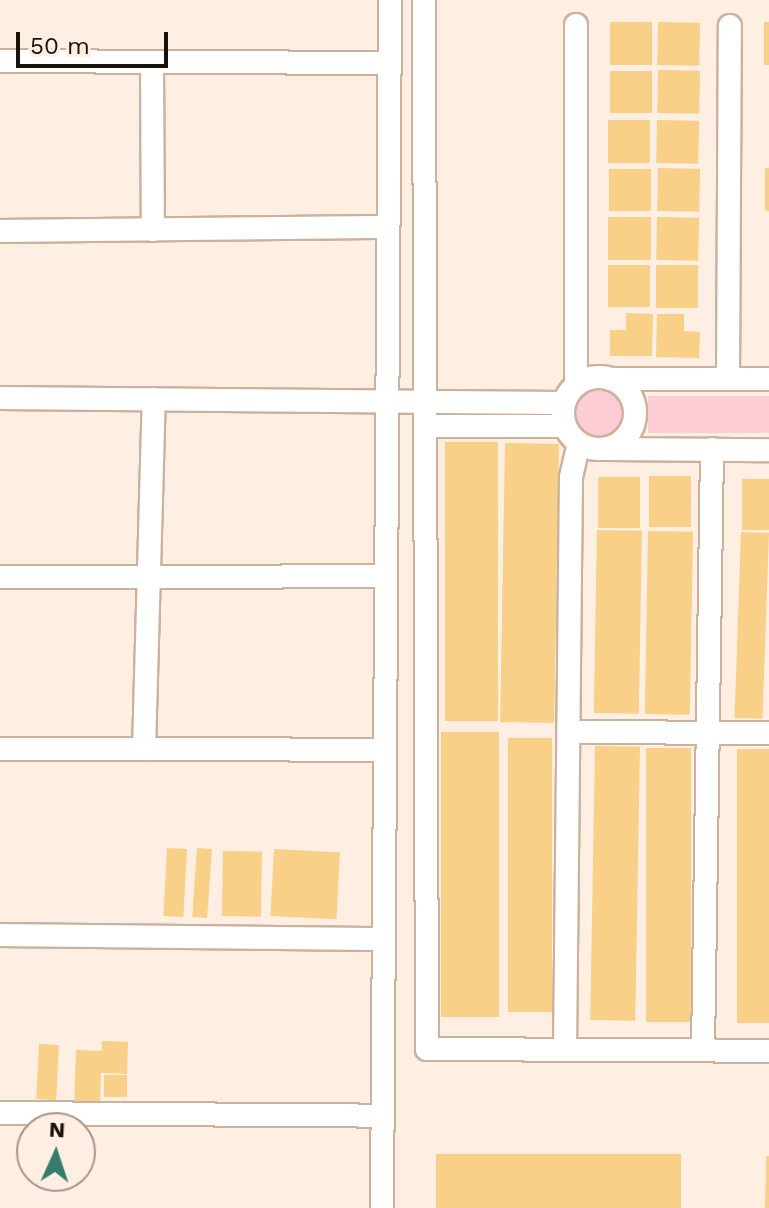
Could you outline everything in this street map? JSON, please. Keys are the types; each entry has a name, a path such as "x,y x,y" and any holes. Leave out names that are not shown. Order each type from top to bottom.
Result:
{"street":[{"path":"382,1208 390,0"},
{"path":"424,0 427,1049 769,1051"},
{"path":"576,25 568,405 590,446"},
{"path":"728,379 730,26"},
{"path":"0,61 390,63"},
{"path":"152,62 153,230"},
{"path":"0,231 388,227"},
{"path":"425,426 568,405 598,377 769,379"},
{"path":"565,1050 571,477 590,446 624,440 635,418 630,393 610,379"},
{"path":"0,398 387,400 568,405"},
{"path":"144,749 145,577 154,399"},
{"path":"590,446 769,450"},
{"path":"703,1050 712,449"},
{"path":"0,577 386,576"},
{"path":"569,732 769,733"},
{"path":"0,749 385,750"},
{"path":"0,935 384,939"},
{"path":"0,1113 383,1116"}],"shaded area":[{"path":"599,388 616,395 623,412 616,429 599,436 582,429 575,412 582,395"},
{"path":"648,396 769,396 769,433 648,433"}],"building":[{"path":"610,22 652,22 652,65 610,65"},
{"path":"658,22 700,23 699,66 657,65"},
{"path":"764,22 769,22 769,65 764,65"},
{"path":"658,70 700,71 699,114 657,113"},
{"path":"610,71 652,71 652,113 610,113"},
{"path":"608,120 650,120 650,163 608,163"},
{"path":"657,120 699,121 698,164 656,163"},
{"path":"658,168 700,169 699,212 657,211"},
{"path":"765,168 769,168 769,211 765,211"},
{"path":"609,169 651,169 651,211 609,211"},
{"path":"608,217 651,217 651,260 608,260"},
{"path":"657,217 699,218 698,261 656,260"},
{"path":"608,265 650,265 650,307 608,307"},
{"path":"656,265 698,265 698,308 656,308"},
{"path":"626,313 653,314 652,356 610,356 610,330 626,330"},
{"path":"657,314 684,314 684,331 700,332 699,358 656,357"},
{"path":"445,442 498,442 498,721 445,721"},
{"path":"505,443 559,444 554,723 500,722"},
{"path":"649,476 691,476 691,527 649,527"},
{"path":"598,477 640,477 640,528 598,528"},
{"path":"742,479 769,479 769,530 742,530"},
{"path":"597,530 642,531 639,714 594,713"},
{"path":"648,531 693,532 690,715 645,714"},
{"path":"741,532 769,533 762,719 735,718"},
{"path":"441,732 499,732 499,1017 441,1017"},
{"path":"508,738 552,738 552,1012 508,1012"},
{"path":"595,746 640,747 635,1021 590,1020"},
{"path":"646,748 691,748 691,1022 646,1022"},
{"path":"737,749 769,749 769,1023 737,1023"},
{"path":"167,848 187,849 183,917 163,916"},
{"path":"197,848 212,849 207,918 192,917"},
{"path":"274,849 340,852 336,919 270,916"},
{"path":"223,851 262,852 261,917 222,916"},
{"path":"102,1041 128,1042 127,1074 101,1073 100,1106 74,1105 76,1050 102,1051"},
{"path":"39,1044 59,1045 56,1100 36,1099"},
{"path":"104,1075 127,1075 127,1097 104,1097"},
{"path":"436,1154 681,1154 681,1208 436,1208"},
{"path":"766,1156 769,1156 769,1208 765,1208"}]}
